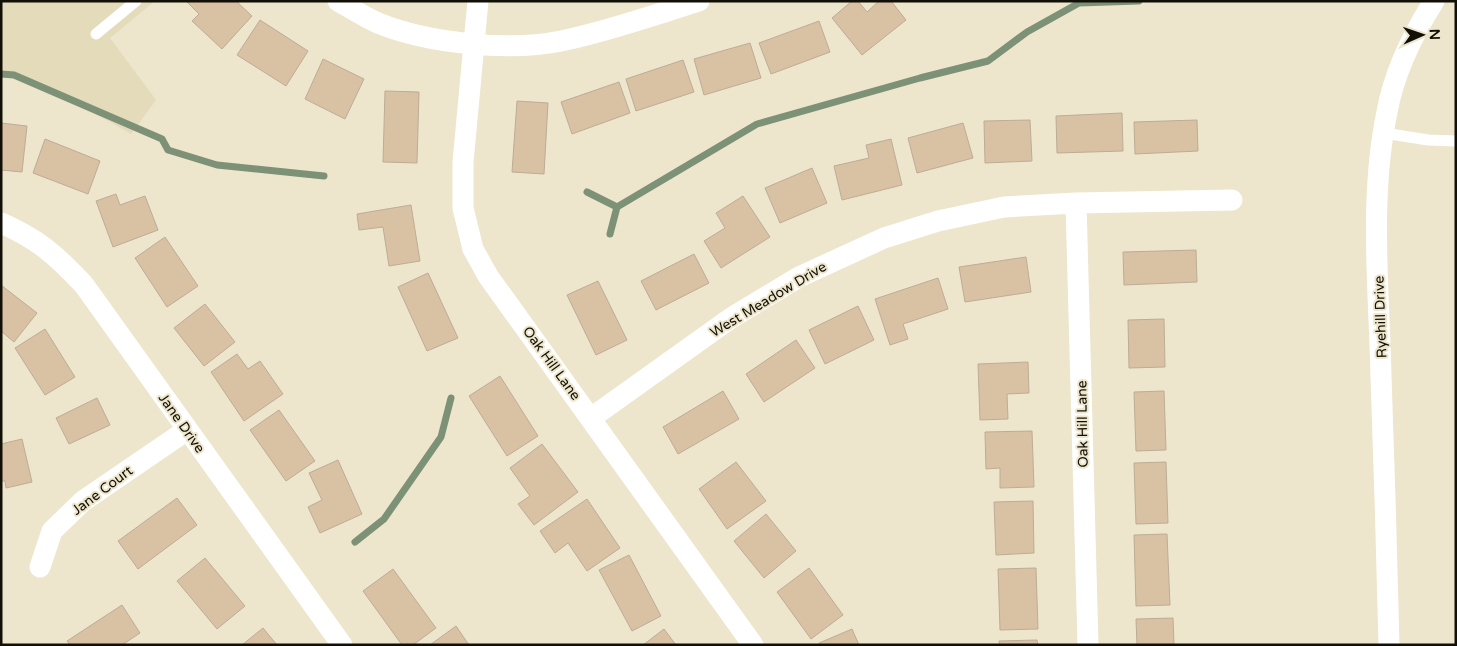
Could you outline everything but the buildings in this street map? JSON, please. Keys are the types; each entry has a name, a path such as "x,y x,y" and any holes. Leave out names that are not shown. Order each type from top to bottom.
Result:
{"street":[{"path":"338,1 378,23 427,38 474,44 512,46 561,41 699,1"},
{"name":"Oak Hill Lane","path":"478,1 463,162 463,208 473,249 488,276 753,645"},
{"name":"Ryehill Drive","path":"1389,645 1377,197 1387,111 1406,54 1422,20 1434,1"},
{"name":"West Meadow Drive","path":"591,418 732,318 799,277 884,238 938,221 1004,207 1076,203 1232,200"},
{"name":"Oak Hill Lane","path":"1076,203 1088,645"},
{"name":"Jane Drive","path":"1,223 39,242 58,257 84,285 342,645"},
{"name":"Jane Court","path":"40,567 52,531 83,501 187,430"}],"lane":[{"path":"96,34 136,1"},
{"path":"1384,133 1428,140 1456,141"}],"shaded area":[{"path":"1,1 155,1 110,38 156,100 131,134 55,91 1,74"}],"waterway":[{"path":"610,234 617,207 757,124 988,61 1027,32 1079,3 1139,1"},
{"path":"1,74 14,75 162,139 168,150 217,165 324,176"},
{"path":"587,192 617,207"},
{"path":"355,542 384,519 441,437 451,398"}]}
